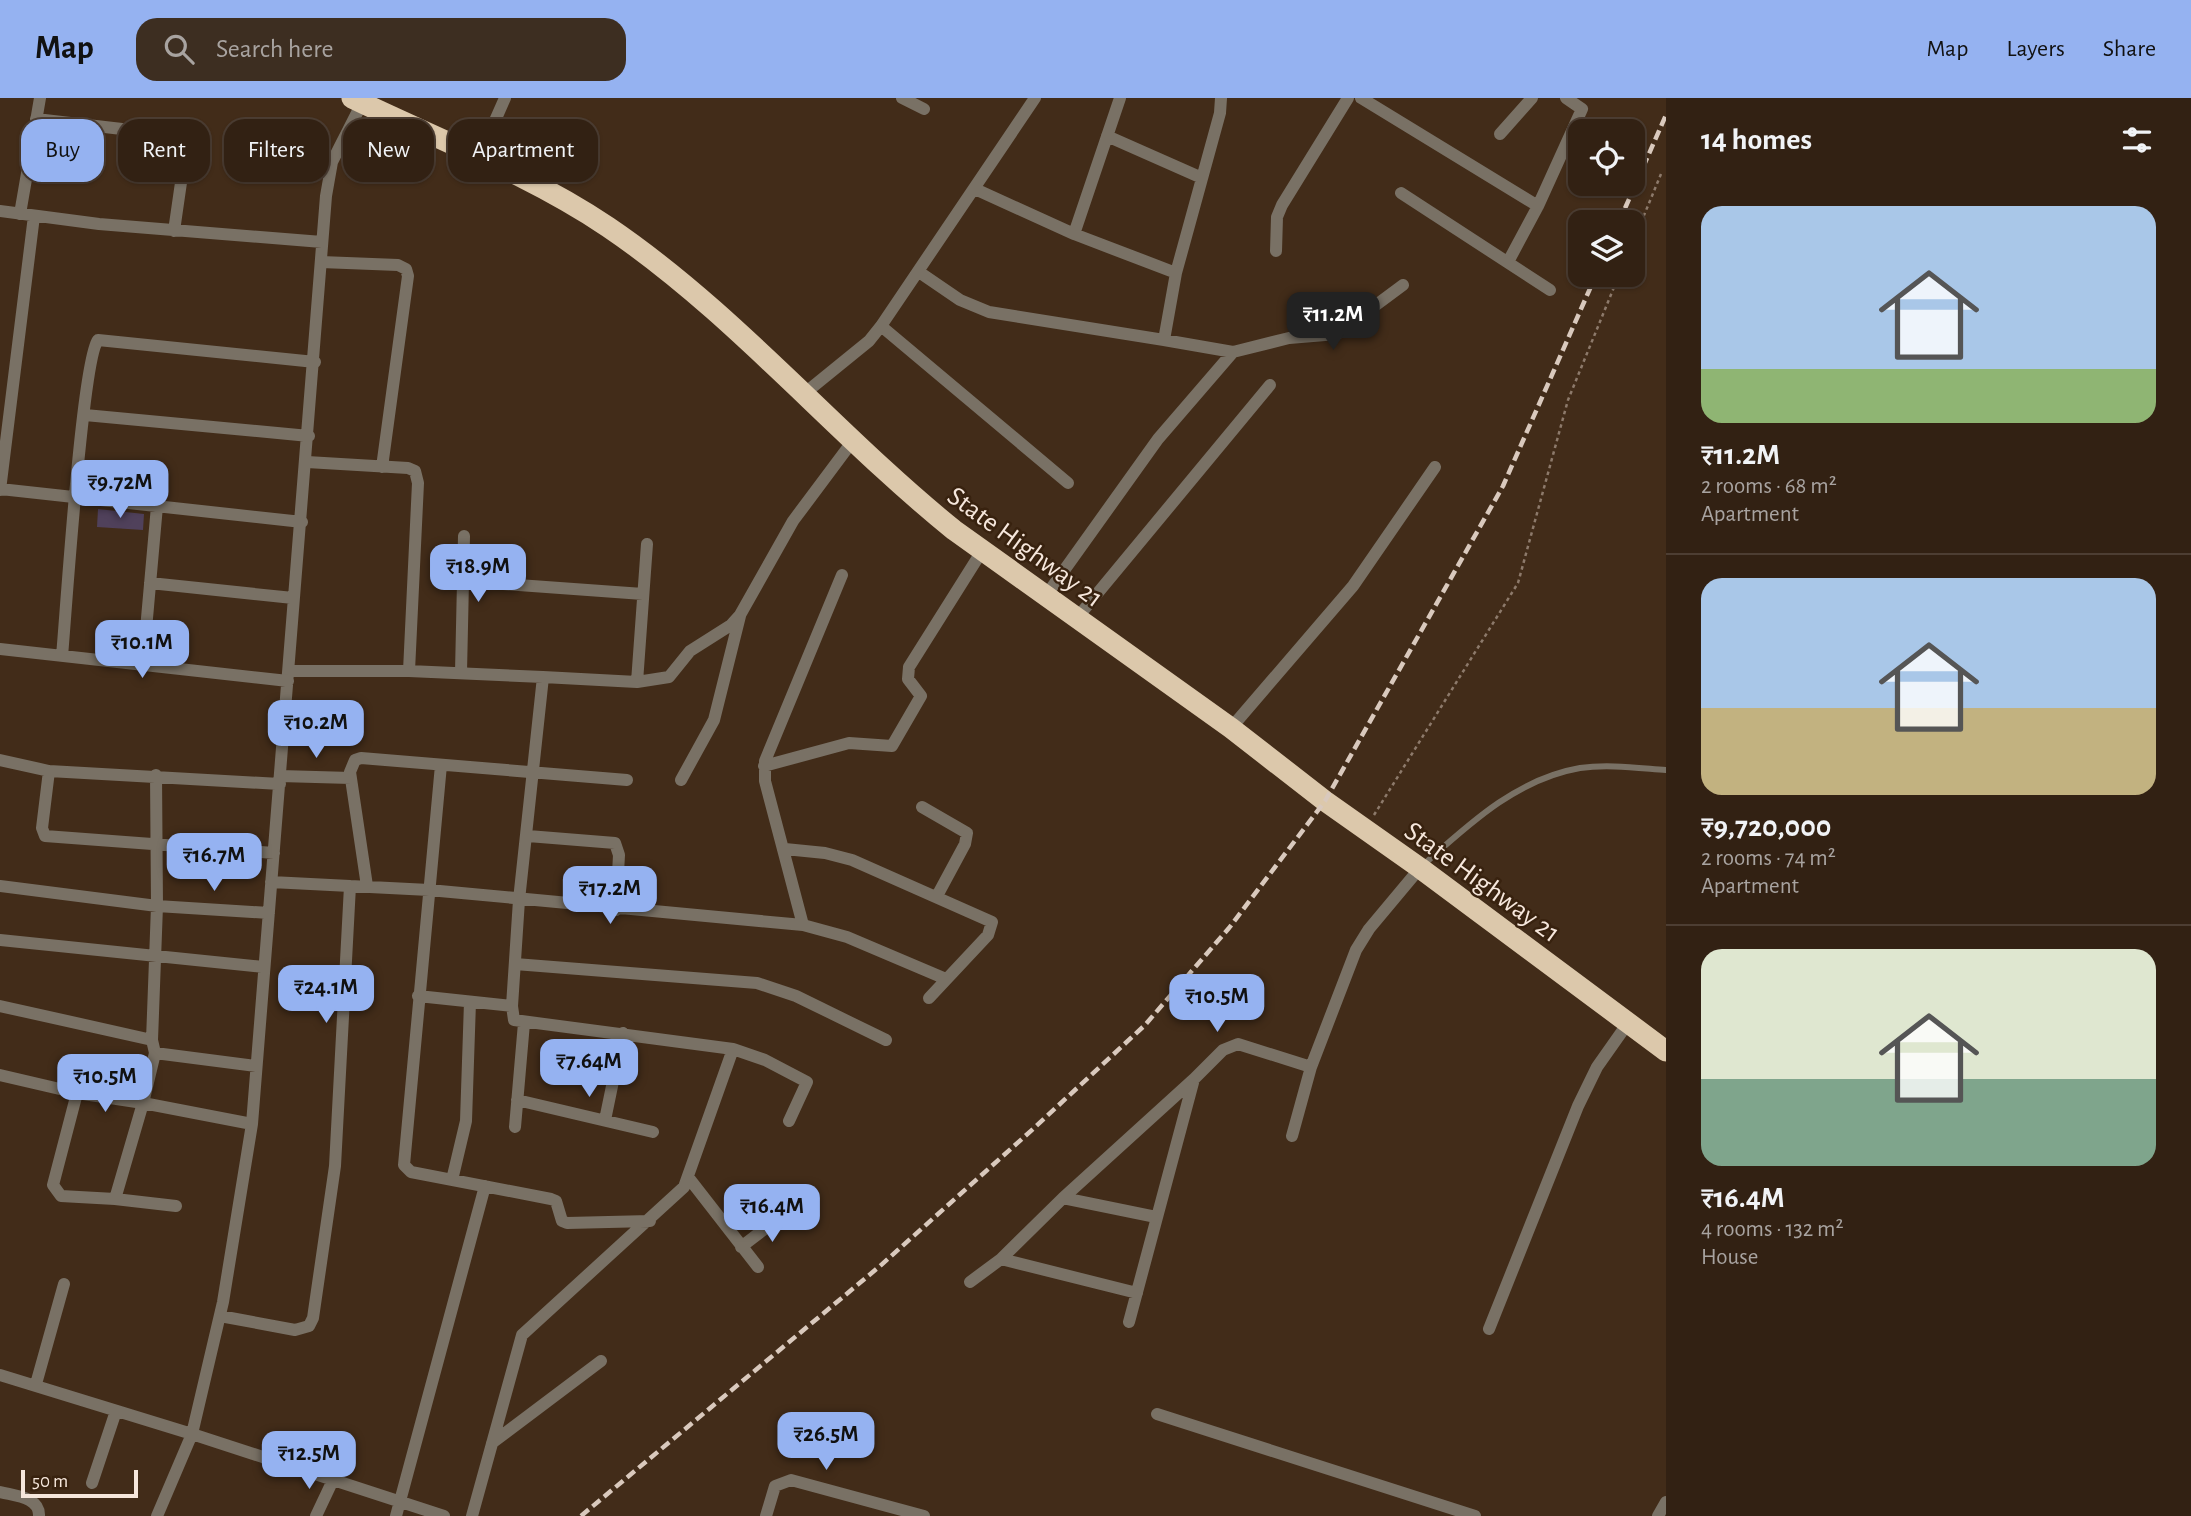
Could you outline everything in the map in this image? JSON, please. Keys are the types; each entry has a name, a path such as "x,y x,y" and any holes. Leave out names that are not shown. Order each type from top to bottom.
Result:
{"highway":[{"name":"State Highway 21","path":"357,101 448,143"},
{"name":"State Highway 21","path":"525,182 609,228 671,275 805,393 852,442 910,495 982,551 1231,727 1365,830 1420,867 1666,1051"}],"street":[{"path":"36,119 40,98"},
{"path":"496,119 505,98"},
{"path":"902,98 924,109"},
{"path":"805,393 869,341 881,326 1035,98"},
{"path":"1074,234 1120,98"},
{"path":"1164,340 1176,273 1221,98"},
{"path":"1276,251 1277,217 1282,205 1348,98"},
{"path":"1361,98 1538,206"},
{"path":"1500,135 1532,98"},
{"path":"1566,98 1582,109"},
{"path":"1508,262 1538,206 1582,109 1590,98"},
{"path":"157,1516 192,1434 220,1316 252,1124 293,598 315,362 322,242 332,162 357,101"},
{"path":"104,127 182,136 186,148 174,231"},
{"path":"1107,136 1202,178"},
{"path":"20,214 25,182"},
{"path":"975,189 1074,234 1176,273"},
{"path":"1401,193 1550,290"},
{"path":"0,211 174,231 322,242"},
{"path":"34,216 0,489 302,522"},
{"path":"321,262 398,265 406,270 408,276 382,467"},
{"path":"919,272 960,300 989,312 1233,352 1289,338 1337,334 1403,285"},
{"path":"881,326 1068,483"},
{"path":"62,656 92,353 98,341 315,362"},
{"path":"1045,597 1158,439 1233,352"},
{"path":"1077,618 1270,385"},
{"path":"85,415 309,436"},
{"path":"681,780 714,719 740,615 793,521 852,442"},
{"path":"307,462 408,468 417,476 409,671"},
{"path":"1231,727 1353,586 1435,467"},
{"path":"143,663 158,506"},
{"path":"461,672 464,536"},
{"path":"637,682 647,544"},
{"path":"764,766 849,743 892,746 921,696 908,679 909,667 982,551"},
{"path":"803,925 785,849 765,782 764,766 842,575"},
{"path":"461,581 643,594"},
{"path":"150,583 293,598"},
{"path":"0,649 289,676 409,671 637,682 669,677 690,651 730,625 740,615"},
{"path":"543,677 535,773 519,901 512,1006 514,1020 733,1049 765,1060 807,1082 789,1121"},
{"path":"367,886 351,778 351,765 361,758 627,780"},
{"path":"0,760 49,771 280,780 351,778"},
{"path":"441,765 404,1165 411,1172 556,1201 562,1221 566,1223 650,1221"},
{"path":"49,771 42,828 45,835 274,853"},
{"path":"115,1199 143,1102 153,1046 157,906 156,775"},
{"path":"922,807 967,833 965,844 937,896"},
{"path":"528,836 615,842 619,855 616,910"},
{"path":"785,849 840,856 992,922 988,934 929,998"},
{"path":"1292,1136 1311,1067 1356,950 1420,867"},
{"path":"271,882 429,890 519,901 803,925 847,937 946,979"},
{"path":"0,886 157,906 269,913"},
{"path":"220,1316 295,1330 309,1326 313,1318 335,1166 350,886"},
{"path":"0,940 154,958 264,967"},
{"path":"514,964 757,983 796,996 886,1040"},
{"path":"418,996 512,1006"},
{"path":"452,1180 466,1121 470,1002"},
{"path":"0,1006 153,1046 256,1066"},
{"path":"515,1127 524,1023"},
{"path":"1489,1329 1578,1106 1597,1067 1628,1023"},
{"path":"605,1120 623,1033"},
{"path":"970,1282 1002,1259 1063,1198 1195,1079 1223,1050 1238,1044 1311,1067"},
{"path":"472,1516 522,1335 678,1194 688,1177 733,1049"},
{"path":"0,1075 77,1093 143,1102 252,1124"},
{"path":"1129,1322 1195,1079"},
{"path":"77,1093 54,1175 55,1192 61,1196 176,1206"},
{"path":"517,1100 653,1132"},
{"path":"688,1177 758,1267"},
{"path":"396,1516 485,1186"},
{"path":"1063,1198 1156,1217"},
{"path":"741,1247 783,1214"},
{"path":"1002,1259 1137,1293"},
{"path":"36,1384 64,1284"},
{"path":"492,1443 601,1361"},
{"path":"0,1375 36,1384 444,1516"},
{"path":"92,1483 116,1411"},
{"path":"1157,1414 1475,1516"},
{"path":"316,1516 333,1480"},
{"path":"766,1516 775,1486 791,1480 924,1516"},
{"path":"0,1492 34,1502 39,1508 39,1516"},
{"path":"1658,1516 1666,1502"}],"lane":[{"path":"1420,867 1502,800 1549,776 1602,766 1666,770"}],"path":[{"path":"1645,213 1661,174"},
{"path":"1365,830 1518,583 1568,400 1614,287"}],"building":[{"path":"98,509 144,514 143,530 97,527"}],"railway":[{"path":"1624,210 1666,115"},
{"path":"581,1516 880,1266 1033,1129 1145,1025 1229,928 1325,801 1503,486 1591,287"}]}
